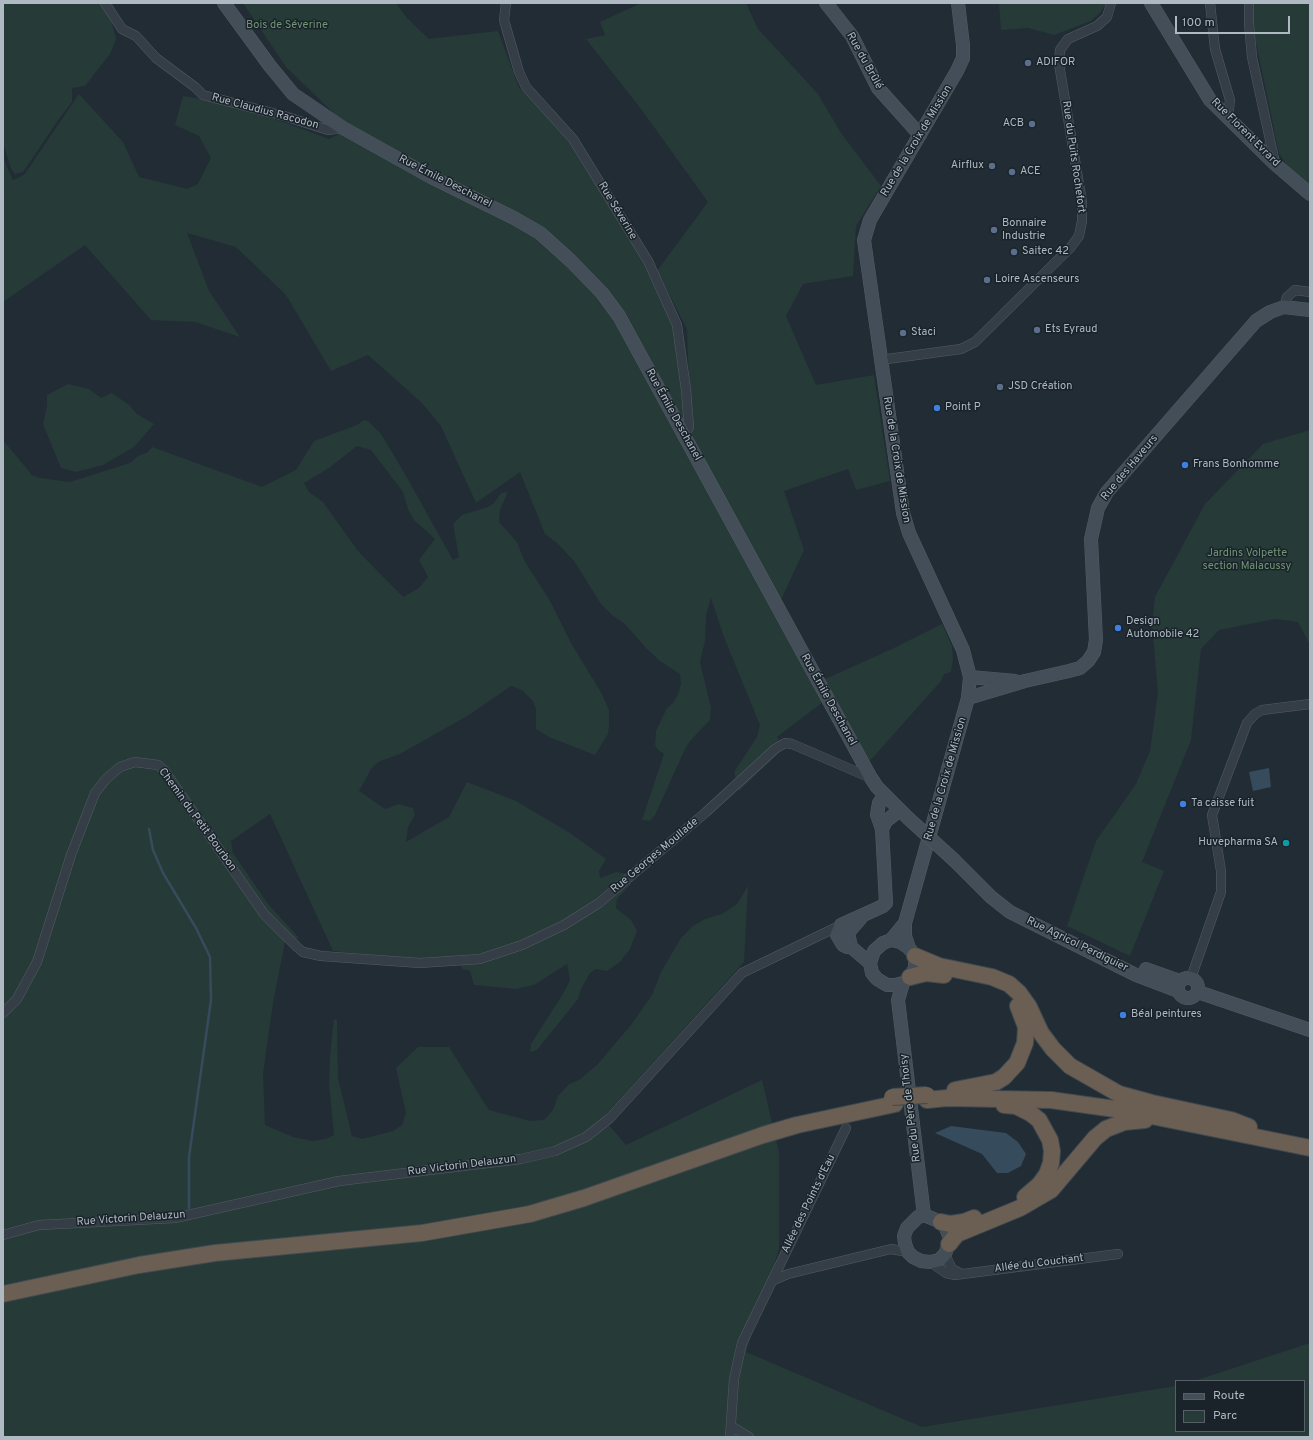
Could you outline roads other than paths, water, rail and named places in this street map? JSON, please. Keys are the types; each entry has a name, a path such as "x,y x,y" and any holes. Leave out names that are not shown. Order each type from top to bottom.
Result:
{"highway":[{"path":"912,952 939,966 992,977 1009,984 1019,992 1029,1007 1041,1033 1053,1049 1070,1066 1119,1094 1152,1104 1231,1120 1249,1127"},
{"path":"907,980 926,973 937,973 996,987 1007,993 1015,1001 1022,1013 1026,1027 1025,1043 1022,1054 1014,1067 1004,1077 986,1085 927,1098"},
{"path":"3,1288 177,1252 420,1225 500,1212 583,1189 746,1132 803,1115 893,1100 1029,1094 1086,1098 1249,1127 1310,1140"},
{"path":"927,1098 1051,1100 1122,1110 1310,1148"},
{"path":"941,1222 950,1224 964,1222 1020,1199 1032,1192 1047,1174 1051,1163 1052,1151 1045,1128 1039,1120 1030,1113 1016,1106 947,1098"},
{"path":"3,1294 139,1265 214,1253 422,1233 530,1214 584,1198 763,1135 893,1100"},
{"path":"947,1249 957,1234 1020,1208 1051,1190 1095,1138 1115,1125 1124,1122 1144,1120 1210,1132 1231,1132"}],"main road":[{"name":"Rue Émile Deschanel","path":"224,3 270,66 293,94 343,128 431,177 514,218 540,233 572,261 602,293 619,316 871,778 904,814 954,860"},
{"name":"Rue Émile Deschanel","path":"235,3 280,65 329,119"},
{"name":"Rue du Brûlé","path":"826,3 852,36 878,88 920,135"},
{"name":"Rue de la Croix de Mission","path":"905,923 968,698 970,677 963,650 909,534 903,513 864,240 870,220 958,71 962,58 958,3"},
{"name":"Rue Florent Evrard","path":"1151,3 1210,100 1275,164 1310,194"},
{"path":"1284,307 1310,310"},
{"name":"Rue des Haveurs","path":"968,698 1025,681 1080,668 1088,661 1094,652 1096,640 1091,554 1092,528 1098,508 1107,492 1252,325 1270,312 1284,307"},
{"name":"Rue des Haveurs","path":"970,677 1006,682 1025,681"},
{"path":"885,795 880,803 877,816 882,829 886,903 883,906 841,925 838,930 837,937 846,947 855,949 872,957 883,943 891,940 905,923"},
{"path":"882,829 886,821 904,814"},
{"name":"Rue Agricol Perdiguier","path":"954,860 983,890 1010,912 1123,968 1183,983 1182,996 1188,998 1194,997 1198,992 1310,1030"},
{"path":"855,949 848,933 852,926 865,914"},
{"path":"905,923 905,936 912,952"},
{"path":"891,940 900,942 912,952"},
{"name":"Rue du Père de Thoisy","path":"898,1000 907,980 915,968 912,952"},
{"name":"Rue du Père de Thoisy","path":"872,957 872,973 877,979 887,985 898,1000 924,1215"},
{"path":"887,985 894,985 907,980"},
{"path":"1183,983 1196,981 1199,986 1198,992"},
{"path":"924,1215 941,1222 946,1228 947,1249 939,1260 930,1262 921,1261 908,1252 904,1236 912,1222 924,1215"}],"street":[{"name":"Rue Claudius Racodon","path":"105,3 122,29 136,36 156,58 203,95 284,116 328,130 343,128"},
{"name":"Rue Séverine","path":"506,3 504,20 519,72 526,87 573,139 648,261 677,325 686,390 689,427 684,436"},
{"name":"Rue du Puits Rochefort","path":"880,360 961,349 975,342 1070,248 1079,236 1082,221 1082,202 1059,64 1060,50 1068,39 1097,26 1107,17 1111,3"},
{"path":"1210,3 1215,49 1230,100 1228,118"},
{"path":"1249,3 1248,24 1252,57 1275,164"},
{"path":"1284,307 1287,297 1295,290 1310,292"},
{"path":"1183,983 1221,892 1221,871 1212,815 1247,723 1255,714 1262,710 1310,704"},
{"name":"Rue Georges Moullade","path":"420,963 480,959 522,945 564,925 599,903 705,813 775,748 785,743 792,744 871,778"},
{"name":"Chemin du Petit Bourbon","path":"3,1012 17,999 37,962 71,854 96,793 106,779 120,767 135,762 158,766 164,770 264,914 303,952 321,956 420,963"},
{"name":"Rue Victorin Delauzun","path":"3,1235 39,1225 175,1218 339,1181 521,1159 555,1151 586,1137 610,1118 742,973 841,925"},
{"name":"Allée des Points d'Eau","path":"772,1281 846,1128"},
{"path":"891,1250 904,1236"},
{"path":"947,1249 952,1269 960,1273"},
{"path":"730,1437 734,1379 742,1343 772,1281 788,1274 891,1250 908,1252"},
{"name":"Allée du Couchant","path":"930,1262 946,1274 954,1275 960,1273 1118,1254"},
{"path":"731,1426 749,1437"}],"water":[{"path":"1269,768 1271,787 1253,791 1249,772"},
{"path":"951,1126 1006,1133 1018,1142 1026,1154 1021,1166 1008,1173 997,1173 982,1154 935,1133"}],"waterway":[{"path":"149,829 153,850 163,873 196,928 210,957 211,1000 189,1157 189,1208"}],"place":[{"name":"ADIFOR","path":"1028,63"},
{"name":"ACB","path":"1032,124"},
{"name":"Airflux","path":"992,166"},
{"name":"ACE","path":"1012,172"},
{"name":"Bonnaire Industrie","path":"994,230"},
{"name":"Saitec 42","path":"1014,252"},
{"name":"Loire Ascenseurs","path":"987,280"},
{"name":"Ets Eyraud","path":"1037,330"},
{"name":"Staci","path":"903,333"},
{"name":"JSD Création","path":"1000,387"},
{"name":"Point P","path":"937,408"},
{"name":"Frans Bonhomme","path":"1185,465"},
{"name":"Design Automobile 42","path":"1118,628"},
{"name":"Ta caisse fuit","path":"1183,804"},
{"name":"Huvepharma SA","path":"1286,843"},
{"name":"Béal peintures","path":"1123,1015"}],"park label":[{"name":"Bois de Séverine","path":"287,26"},
{"name":"Jardins Volpette section Malacussy","path":"1247,560"}]}
